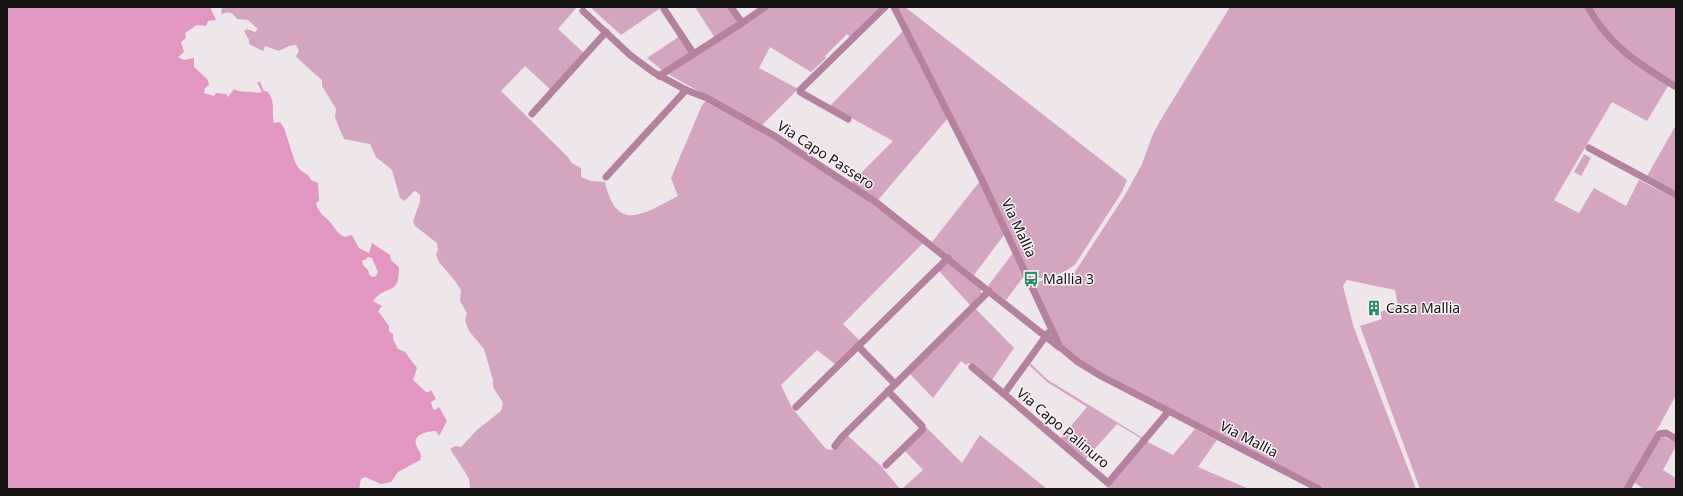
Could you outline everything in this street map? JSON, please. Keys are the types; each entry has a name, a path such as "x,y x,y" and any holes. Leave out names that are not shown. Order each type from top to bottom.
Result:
{"street":[{"path":"731,7 742,23"},
{"path":"660,76 765,7"},
{"path":"848,119 800,92 800,90 885,7"},
{"name":"Via Mallia","path":"894,7 981,178 1060,347 1078,362 1101,376 1319,489"},
{"path":"1588,7 1597,23 1610,40 1632,60 1676,87"},
{"path":"664,9 694,53"},
{"name":"Via Capo Passero","path":"582,11 630,54 660,76 686,90 707,98 773,135 877,202 989,290 1045,337 1060,347"},
{"path":"532,114 606,32"},
{"path":"606,176 686,90"},
{"path":"1589,148 1676,195"},
{"path":"796,408 948,258"},
{"path":"835,446 842,436 989,290"},
{"name":"Via Capo Palinuro","path":"1051,328 1004,394 1108,483 1168,412"},
{"path":"858,346 895,384"},
{"path":"972,367 1004,394"},
{"path":"886,465 922,430 922,426 888,391"},
{"path":"1637,489 1628,487 1659,434 1666,433 1676,439"}],"shaded area":[{"path":"7,7 210,7 216,20 208,21 206,26 197,25 185,33 186,38 181,42 184,52 178,57 184,60 194,58 194,67 208,80 209,85 205,88 204,93 214,96 216,93 226,94 228,97 234,89 257,93 262,92 257,82 260,82 264,91 268,92 272,100 274,123 280,122 284,128 295,162 300,170 308,175 311,180 318,183 319,201 316,203 319,211 340,234 345,237 352,235 359,248 369,253 372,243 390,255 391,260 399,267 397,283 373,301 382,306 378,311 389,326 389,331 393,334 393,339 398,349 405,352 417,368 413,380 426,392 431,390 436,399 431,402 433,409 435,410 439,407 447,421 439,436 436,431 426,432 419,435 416,444 421,455 420,460 398,472 391,482 381,484 365,477 361,479 359,489 7,489","holes":["368,257 372,258 378,272 376,276 372,277 363,265 362,260 365,260"]},
{"path":"222,7 577,7 558,29 584,53 551,90 525,66 501,91 567,156 572,163 581,168 581,177 591,181 605,182 610,198 617,209 624,214 633,215 643,213 654,209 678,196 671,178 702,105 707,100 791,150 872,204 924,242 843,324 860,341 836,365 817,350 781,385 792,408 826,449 830,450 837,448 847,435 881,466 900,489 470,489 469,479 450,449 455,446 461,447 478,429 501,411 503,403 493,387 493,380 484,349 469,331 465,320 467,313 460,301 461,290 439,262 436,255 438,250 437,243 415,226 413,221 420,202 420,195 416,191 413,192 405,201 400,198 392,170 376,157 370,144 344,139 335,118 336,109 322,86 322,80 296,56 299,51 296,45 289,46 279,51 265,46 263,51 249,44 249,40 244,31 247,29 255,32 258,29 248,20 237,19 230,13 221,14"},
{"path":"590,7 662,7 621,35"},
{"path":"695,7 728,7 738,22 715,38"},
{"path":"767,7 882,7 851,38 847,34 825,56 826,58 811,72 770,47 759,68 798,89 761,126 668,74"},
{"path":"896,7 905,7 1127,180 1122,192 1072,267 1054,276 1034,278 1029,276"},
{"path":"1230,7 1585,7 1602,33 1620,52 1668,86 1647,121 1612,102 1554,200 1579,213 1594,188 1626,206 1639,180 1676,199 1676,395 1625,489 1420,489 1360,326 1382,319 1380,312 1398,306 1395,290 1347,280 1343,286 1354,328 1416,489 1325,489 1094,369 1069,352 1062,344 1035,289 1035,284 1052,278 1071,278 1125,195 1142,164 1153,134 1163,116"},
{"path":"1592,7 1676,7 1676,84 1637,60 1607,31"},
{"path":"903,31 948,118 878,200 851,183 893,141 830,106"},
{"path":"680,36 691,52 663,71 647,58"},
{"path":"1676,125 1676,186 1674,191 1647,176"},
{"path":"1584,154 1591,158 1581,176 1574,172"},
{"path":"980,181 1004,235 974,275 932,242"},
{"path":"1013,253 1024,276 1006,300 988,286"},
{"path":"949,262 982,289 980,291 982,293 971,306 939,271"},
{"path":"975,308 1014,348 992,380 970,363 966,365 961,361 933,398 909,373"},
{"path":"1030,363 1048,380 1143,438 1142,439 1117,424 1085,460 1060,439 1087,407 1047,382 1029,365"},
{"path":"926,427 962,463 980,435 1047,489 902,489 923,470 904,450"},
{"path":"1195,429 1217,440 1198,467 1249,489 1106,489 1146,441 1173,455"},
{"path":"1664,437 1676,443 1676,446 1663,470 1676,478 1676,489 1644,489 1635,483 1635,480 1659,438"}],"place":[{"name":"Mallia 3","path":"1031,279"},
{"name":"Casa Mallia","path":"1374,308"}]}
